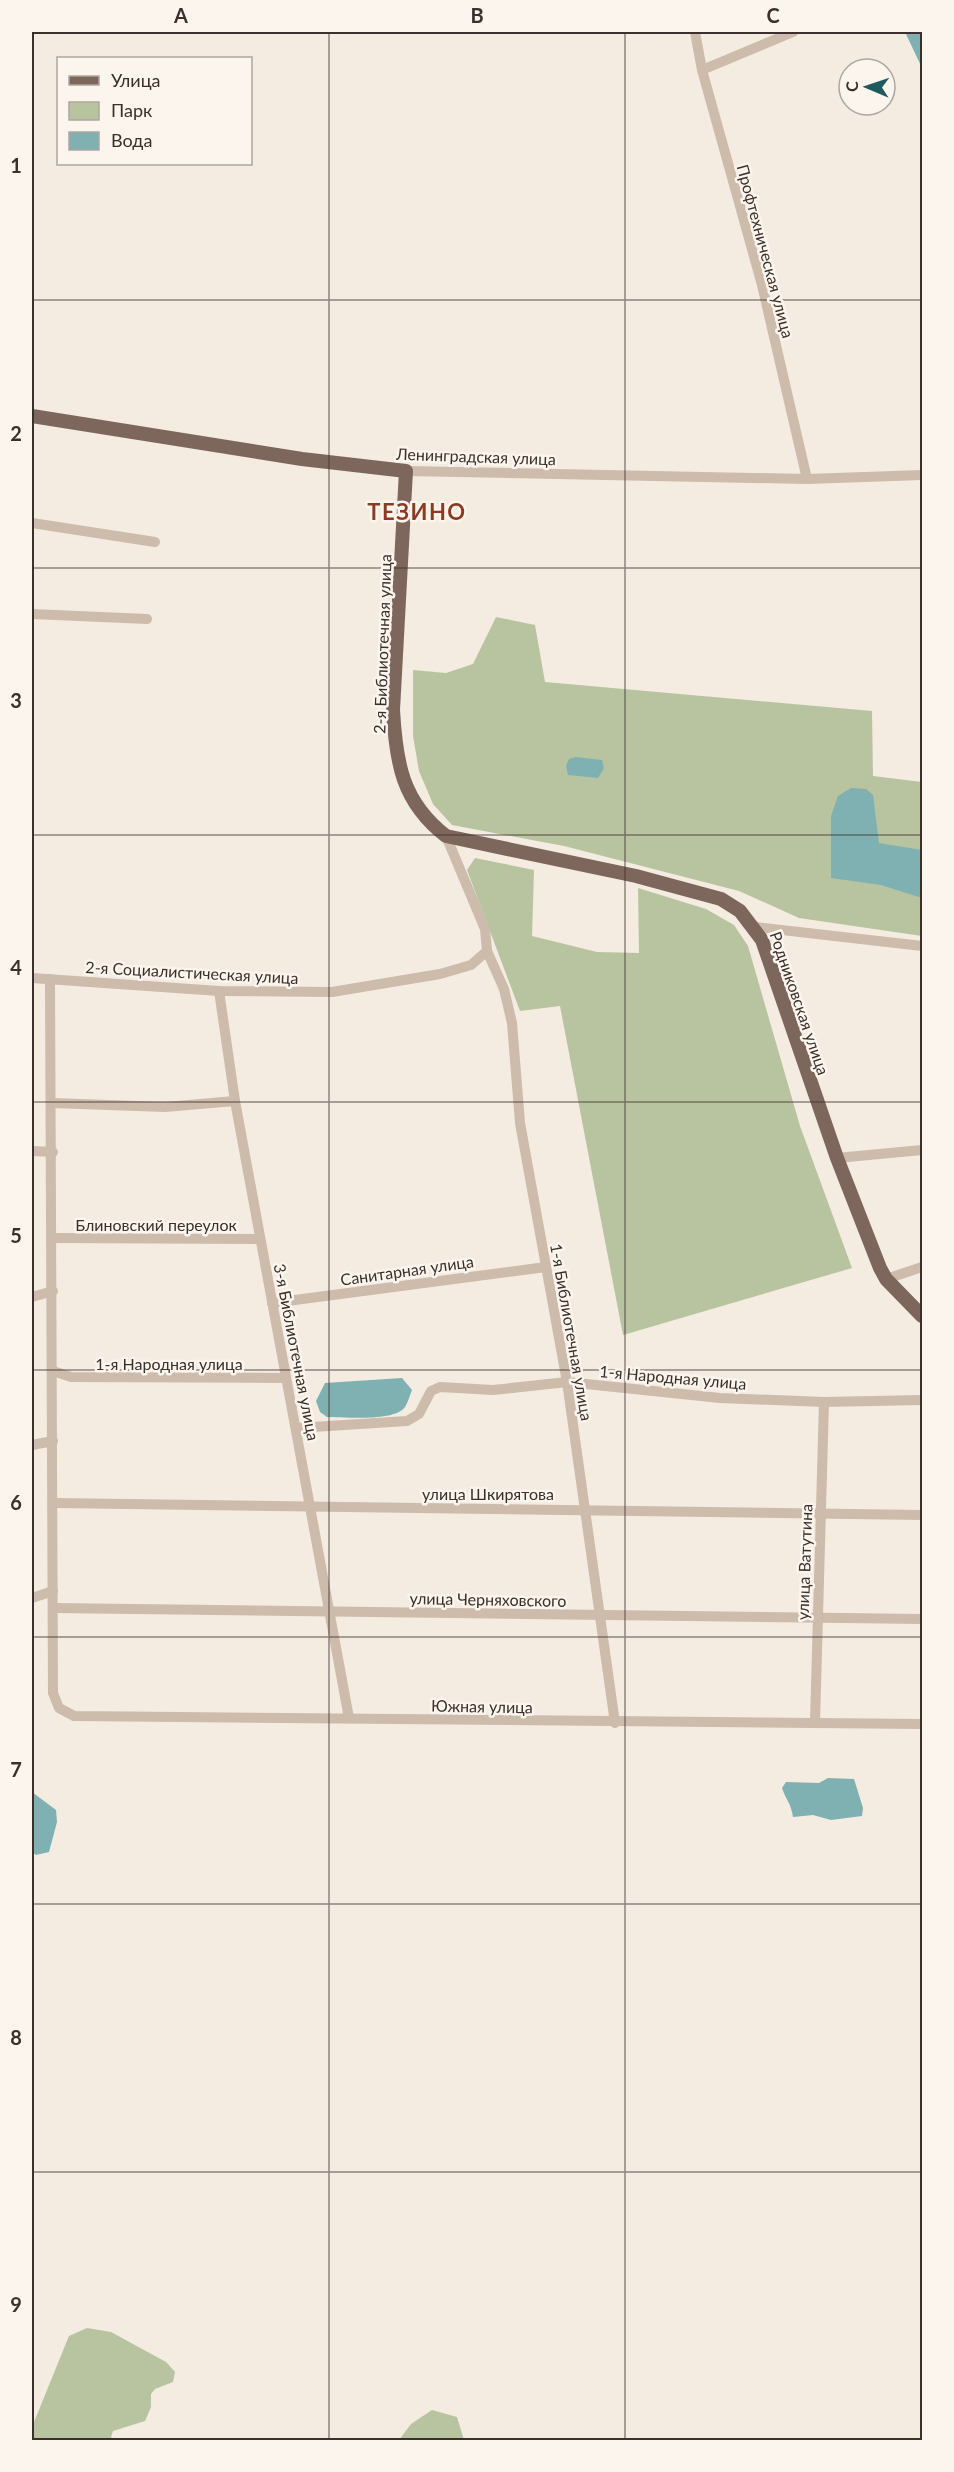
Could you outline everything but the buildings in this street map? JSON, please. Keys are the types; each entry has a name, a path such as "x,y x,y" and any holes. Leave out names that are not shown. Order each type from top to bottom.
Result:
{"main road":[{"name":"Ленинградская улица","path":"32,416 302,459 406,471"},
{"name":"2-я Библиотечная улица","path":"406,471 393,710 395,745 402,775 413,801 427,821 446,836"},
{"name":"Родниковская улица","path":"446,836 636,876 721,899 740,910 755,927 762,940 865,1233 886,1279 922,1316"}],"street":[{"name":"Профтехническая улица","path":"695,32 702,70 762,285 807,479"},
{"path":"702,70 793,32"},
{"name":"Ленинградская улица","path":"406,471 807,479 922,475"},
{"path":"32,523 155,542"},
{"path":"32,614 147,619"},
{"name":"1-я Библиотечная улица","path":"446,836 485,930 487,951 504,989 512,1023 520,1123 567,1382 615,1723"},
{"path":"755,927 922,946"},
{"name":"2-я Социалистическая улица","path":"32,978 219,991 332,992 373,987 440,974 471,965 487,951"},
{"path":"50,979 53,1152 53,1608"},
{"name":"3-я Библиотечная улица","path":"219,991 235,1101 349,1718"},
{"path":"52,1103 165,1107 235,1101"},
{"path":"837,1158 922,1150"},
{"path":"32,1151 53,1152"},
{"name":"Блиновский переулок","path":"53,1238 260,1239"},
{"path":"886,1279 922,1266"},
{"name":"Санитарная улица","path":"272,1303 546,1267"},
{"path":"32,1297 53,1291"},
{"name":"1-я Народная улица","path":"53,1371 71,1377 286,1378"},
{"name":"1-я Народная улица","path":"297,1428 407,1421 419,1414 435,1387 493,1390 567,1382 720,1398 824,1402 922,1400"},
{"name":"улица Ватутина","path":"815,1722 824,1402"},
{"path":"32,1445 53,1441"},
{"name":"улица Шкирятова","path":"54,1503 922,1515"},
{"path":"32,1598 53,1591"},
{"name":"улица Черняховского","path":"53,1608 922,1619"},
{"name":"Южная улица","path":"53,1608 53,1693 59,1708 74,1716 615,1723 922,1724"}],"green space":[{"path":"496,617 535,625 545,682 872,711 873,776 922,782 922,936 799,918 739,891 564,846 452,825 433,804 419,771 413,736 413,670 446,673 473,664"},
{"path":"475,858 534,870 532,936 597,952 639,953 638,888 706,909 734,925 748,946 800,1126 852,1268 623,1335 560,1006 520,1011 467,870"},
{"path":"87,2328 111,2332 166,2362 175,2372 173,2382 155,2389 151,2394 151,2407 145,2421 113,2431 111,2437 114,2440 32,2440 32,2427 69,2336"},
{"path":"432,2410 457,2417 464,2440 399,2440 411,2424"}],"water":[{"path":"905,32 922,32 922,68"},
{"path":"575,757 602,760 604,768 598,778 568,775 566,766 569,759"},
{"path":"851,788 866,789 873,795 879,843 922,850 922,898 881,885 831,878 831,816 838,796"},
{"path":"402,1378 412,1390 405,1407 391,1415 368,1418 327,1417 320,1412 316,1401 325,1383"},
{"path":"828,1778 854,1779 863,1808 862,1816 831,1820 813,1815 793,1817 782,1788 786,1782 819,1783"},
{"path":"32,1792 56,1810 57,1822 49,1852 36,1855 32,1852"}],"district":[{"name":"ТЕЗИНО","path":"417,511"}]}
